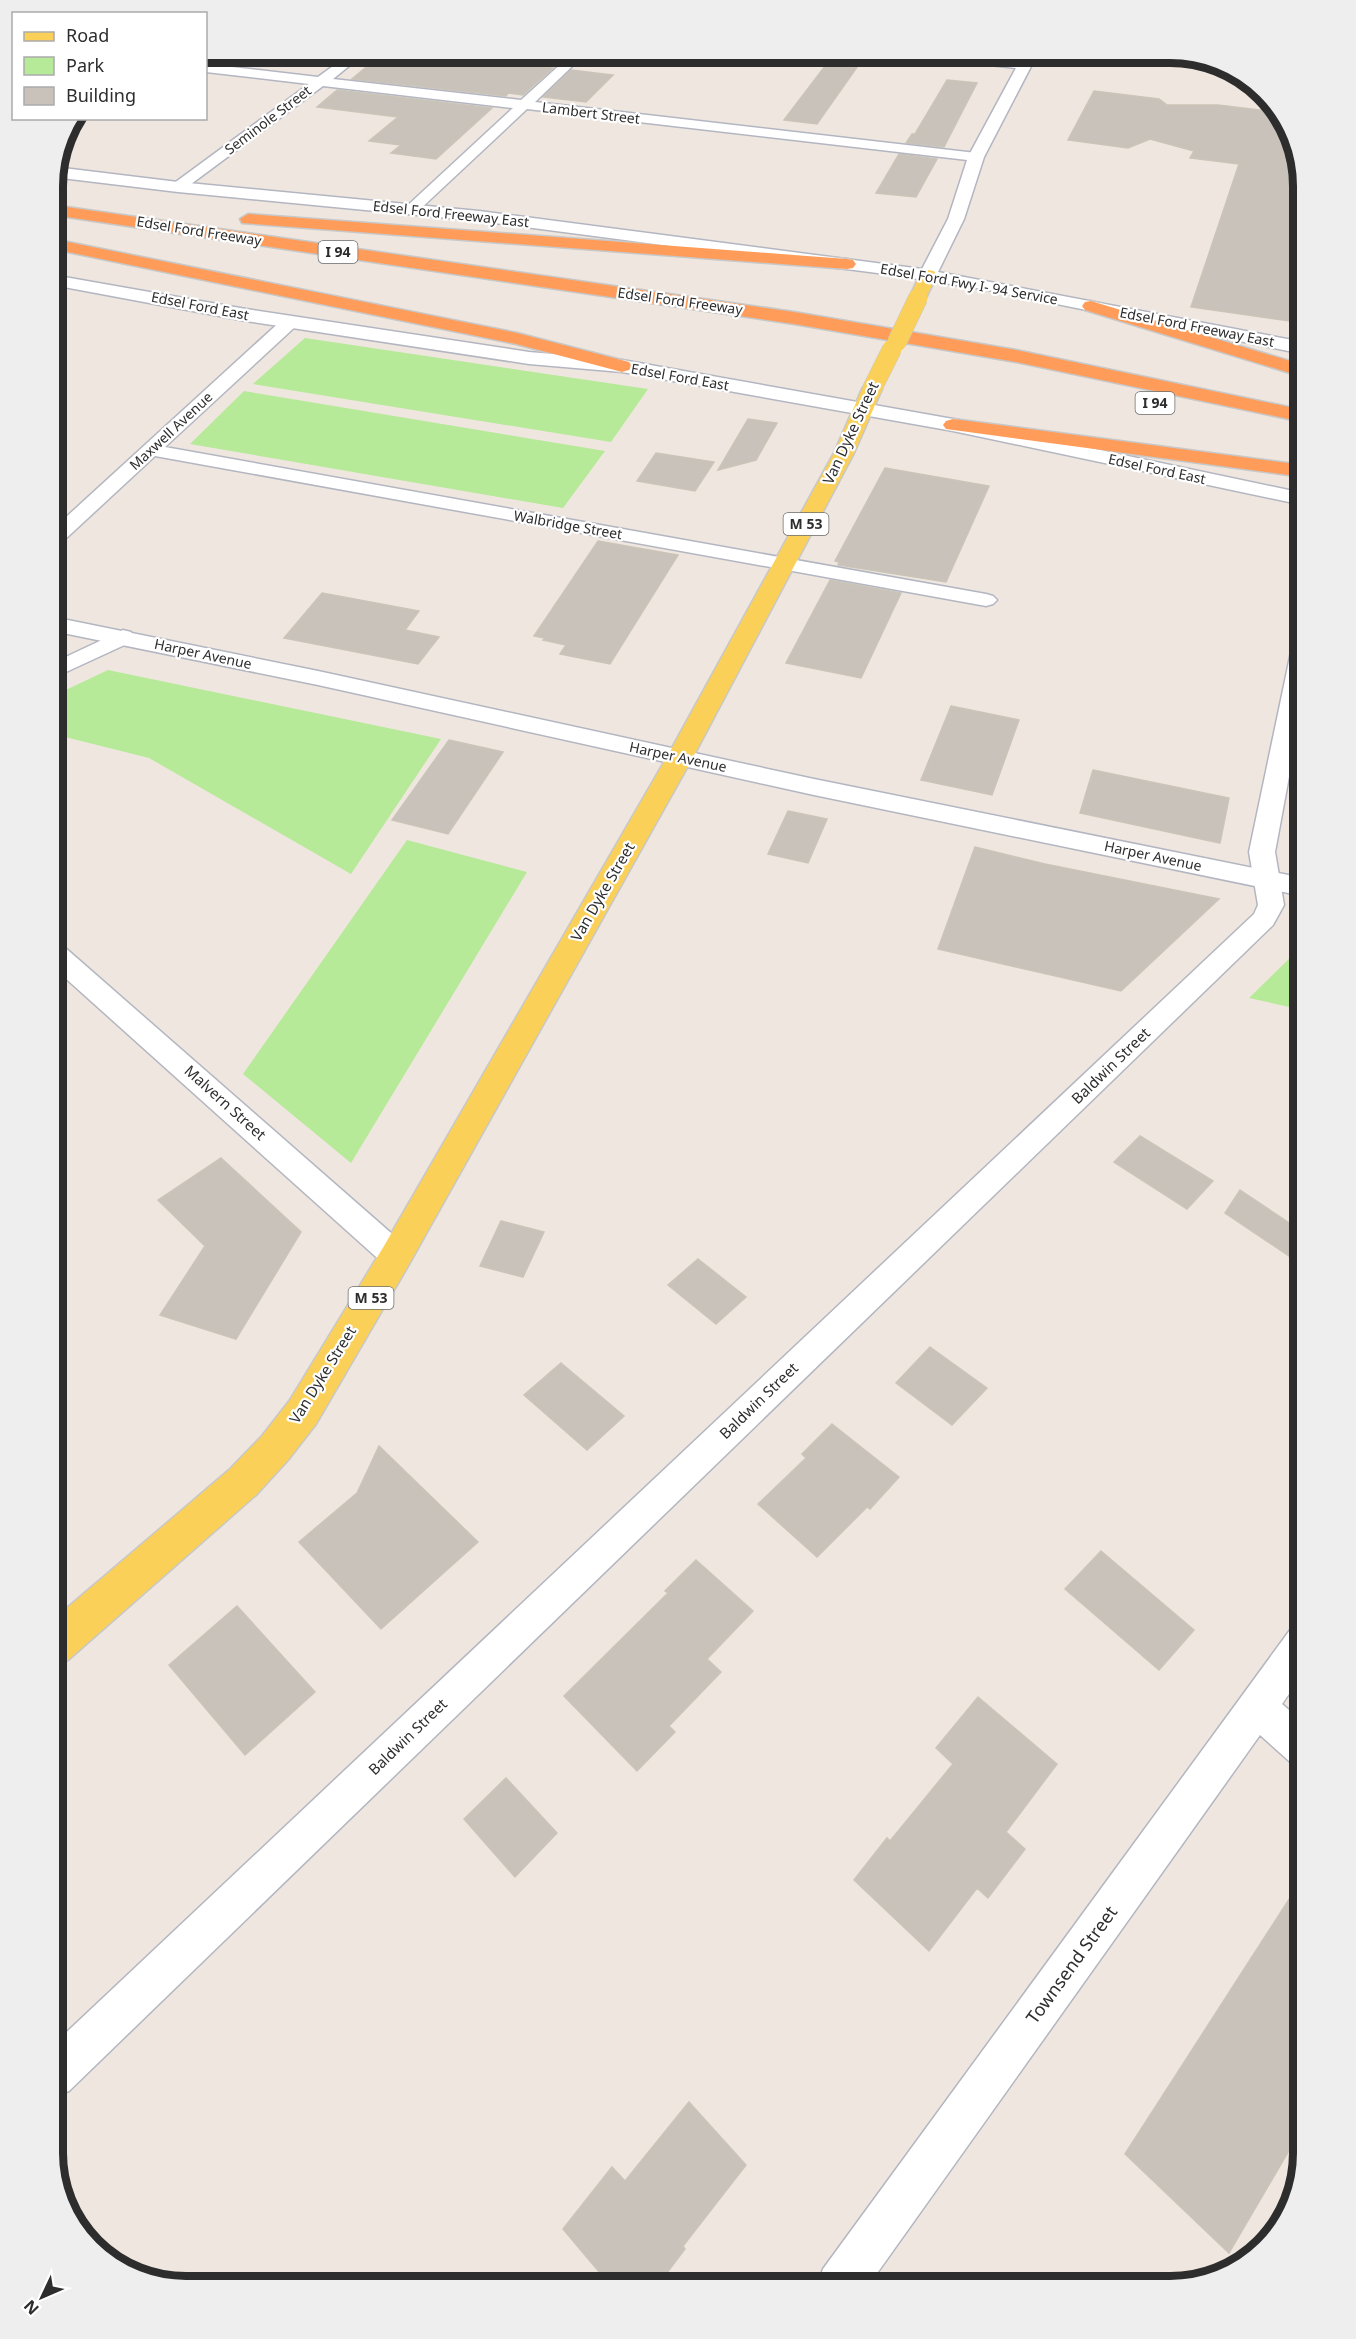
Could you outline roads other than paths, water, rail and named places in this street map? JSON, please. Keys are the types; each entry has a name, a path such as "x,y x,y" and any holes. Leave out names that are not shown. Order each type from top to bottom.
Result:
{"highway":[{"path":"63,206 208,216"},
{"name":"Edsel Ford Freeway","path":"63,211 794,318 1016,356 1293,414"},
{"path":"231,217 847,264"},
{"name":"Edsel Ford Freeway","path":"63,233 136,243"},
{"path":"63,246 517,339 622,366"},
{"name":"Edsel Ford Freeway","path":"492,291 773,332 1006,373 1293,434"},
{"path":"1091,306 1293,368"},
{"path":"953,426 1293,470"}],"main road":[{"name":"Van Dyke Street","path":"63,1637 243,1482 275,1448 303,1412 396,1256 680,757 844,453 862,410 928,275"}],"street":[{"name":"Seminole Street","path":"177,187 345,63"},
{"path":"412,209 569,63"},
{"name":"Van Dyke Street","path":"928,275 956,219 976,157 1026,63"},
{"name":"Lambert Street","path":"207,68 976,157"},
{"name":"Edsel Ford Freeway East","path":"64,173 177,187 412,209 847,264"},
{"name":"Edsel Ford Fwy I- 94 Service","path":"847,264 928,275 1091,306"},
{"name":"Edsel Ford East","path":"63,282 290,322 529,358 622,366 953,426 1293,498"},
{"name":"Edsel Ford Freeway East","path":"1091,306 1293,346"},
{"name":"Maxwell Avenue","path":"63,531 290,322"},
{"name":"Walbridge Street","path":"151,450 986,600"},
{"name":"Harper Avenue","path":"63,626 1293,885"},
{"path":"63,666 123,637"},
{"name":"Baldwin Street","path":"63,2065 1264,919 1271,905 1262,852 1293,701"},
{"name":"Malvern Street","path":"63,961 396,1256"},
{"name":"Townsend Street","path":"847,2276 1293,1658"},
{"path":"1257,1707 1293,1738"}]}
